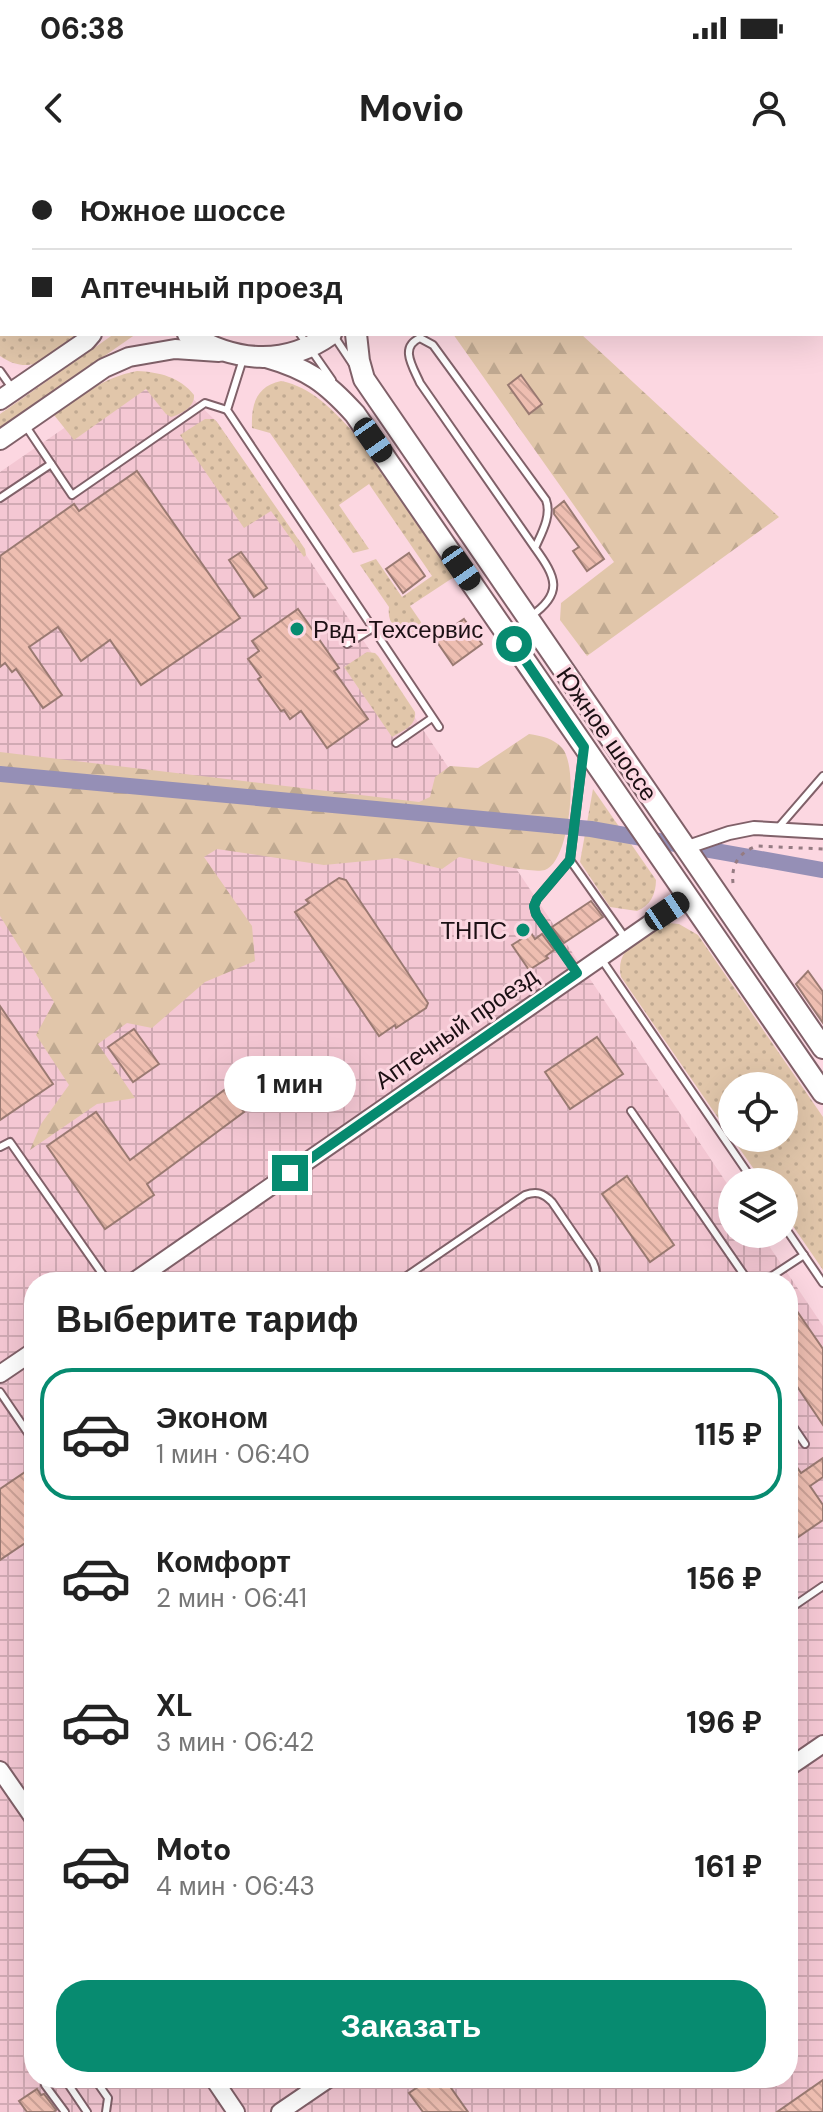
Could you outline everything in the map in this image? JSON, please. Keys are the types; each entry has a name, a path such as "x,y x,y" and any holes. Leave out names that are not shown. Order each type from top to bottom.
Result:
{"main road":[{"path":"7,395 90,336"},
{"name":"Южное шоссе","path":"191,336 205,345 237,354 266,357 289,356 304,341 324,336"},
{"name":"Южное шоссе","path":"356,336 364,379 823,1048"},
{"path":"0,440 104,368 129,357 175,349 237,354"},
{"name":"Южное шоссе","path":"266,357 294,365 319,379 355,414 823,1093"}],"street":[{"path":"685,848 754,828 823,832"},
{"name":"Аптечный проезд","path":"147,1272 688,897"},
{"path":"0,1374 24,1358"},
{"path":"798,1761 823,1744"},
{"path":"0,1770 24,1805"},
{"path":"220,2088 236,2112"},
{"path":"280,2112 315,2088"}],"lane":[{"path":"333,336 364,379"},
{"path":"528,618 549,602 553,582 548,566 535,548 420,383 408,352 409,344 414,340 420,338 433,345 546,500 549,507 547,518 535,548"},
{"path":"304,341 355,414"},
{"path":"227,410 237,354"},
{"path":"0,371 7,395"},
{"path":"24,424 72,495 205,403 227,410 439,727"},
{"path":"0,498 51,464"},
{"path":"347,644 373,628"},
{"path":"396,743 432,718"},
{"path":"577,973 536,914 534,906 570,860 584,747"},
{"path":"778,828 823,776"},
{"path":"570,860 626,940"},
{"path":"600,957 744,1168"},
{"path":"631,1111 742,1272"},
{"path":"0,1147 10,1142 101,1272"},
{"path":"413,1272 525,1195 538,1192 552,1202 593,1262 596,1272"},
{"path":"798,1246 823,1283"},
{"path":"778,1272 804,1255"},
{"path":"0,1392 24,1427"},
{"path":"798,1434 805,1444"},
{"path":"798,1603 823,1586"},
{"path":"47,2088 65,2112"},
{"path":"71,2088 87,2112"},
{"path":"101,2088 108,2098 106,2112"}],"path":[{"path":"737,892 732,873 736,861 750,848 823,849"}],"shaded area":[{"path":"146,372 187,393 217,422 718,1170 718,1248 770,1248 787,1272 24,1272 24,2088 798,2088 798,1289 823,1326 823,2112 0,2112 0,472"}],"green space":[{"path":"0,336 80,336 54,355 34,364 23,365 0,356"},
{"path":"111,336 133,336 0,429 0,414"},
{"path":"454,336 583,336 779,517 587,656 560,620 561,603 614,562"},
{"path":"137,371 161,374 176,380 194,395 192,403 183,412 171,417 146,389 74,440 54,415 103,383"},
{"path":"281,381 312,394 354,433 454,577 410,606 421,627 409,635 393,625 389,607 360,565 376,559 402,597 432,576 369,484 339,505 369,549 353,553 270,433 252,428 257,398 266,387"},
{"path":"205,419 217,422 305,549 304,557 271,511 244,528 180,435"},
{"path":"367,652 378,656 415,712 414,721 392,737 344,667"},
{"path":"529,734 555,742 567,758 571,792 569,813 561,850 554,863 538,871 459,857 442,869 397,858 324,865 217,849 204,857 252,926 255,961 205,982 152,1028 127,1023 98,1044 135,1098 97,1104 30,1150 41,1124 69,1085 36,1035 54,1002 0,916 0,752 419,802 430,797 435,777 450,766 478,768"},
{"path":"593,789 656,880 651,899 637,911 610,907 580,862"},
{"path":"669,923 679,924 698,935 792,1072 718,1072 718,1118 621,977 620,966 627,949 651,931"},
{"path":"798,1081 823,1117 823,1270 798,1233 798,1168 753,1168 742,1152 798,1152"}],"building":[{"path":"521,375 542,404 529,414 508,385"},
{"path":"137,471 240,618 141,685 110,640 81,661 58,627 29,647 62,695 43,708 16,669 12,672 5,663 0,667 0,556 74,504 79,511"},
{"path":"564,501 604,559 587,571 573,551 579,547 554,514 554,509"},
{"path":"241,552 267,588 254,597 229,560"},
{"path":"409,553 425,576 403,593 386,569"},
{"path":"298,609 339,668 334,671 368,719 327,748 301,711 290,719 284,710 281,711 248,659 259,651 252,641"},
{"path":"464,619 482,644 453,665 435,639"},
{"path":"339,878 346,880 428,1003 426,1008 379,1036 295,912 309,903 306,900"},
{"path":"591,901 603,917 564,943 552,927"},
{"path":"531,933 535,939 542,934 554,950 546,956 548,958 529,970 512,945"},
{"path":"808,971 823,992 823,1023 796,984"},
{"path":"0,1006 53,1084 0,1120"},
{"path":"134,1029 159,1064 133,1082 108,1047"},
{"path":"597,1037 623,1074 570,1109 545,1072"},
{"path":"227,1088 244,1112 147,1184 154,1195 105,1229 47,1146 96,1112 130,1160"},
{"path":"627,1176 674,1245 650,1262 602,1194"},
{"path":"798,1313 823,1349 823,1425 798,1388"},
{"path":"823,1458 823,1477 810,1486 823,1505 823,1520 798,1537 798,1469 801,1473"},
{"path":"24,1473 24,1544 0,1560 0,1489"},
{"path":"823,2080 823,2112 777,2112"},
{"path":"416,2088 451,2088 468,2112 423,2112 409,2093"},
{"path":"37,2089 56,2110 54,2112 27,2112 19,2101"}],"waterway":[{"path":"0,774 591,829 823,870"}],"place":[{"name":"Рвд-Техсервис","path":"297,629"},
{"name":"ТНПС","path":"523,930"}],"route":[{"path":"290,1173 577,973 536,914 534,906 570,860 584,747 514,644"}]}
